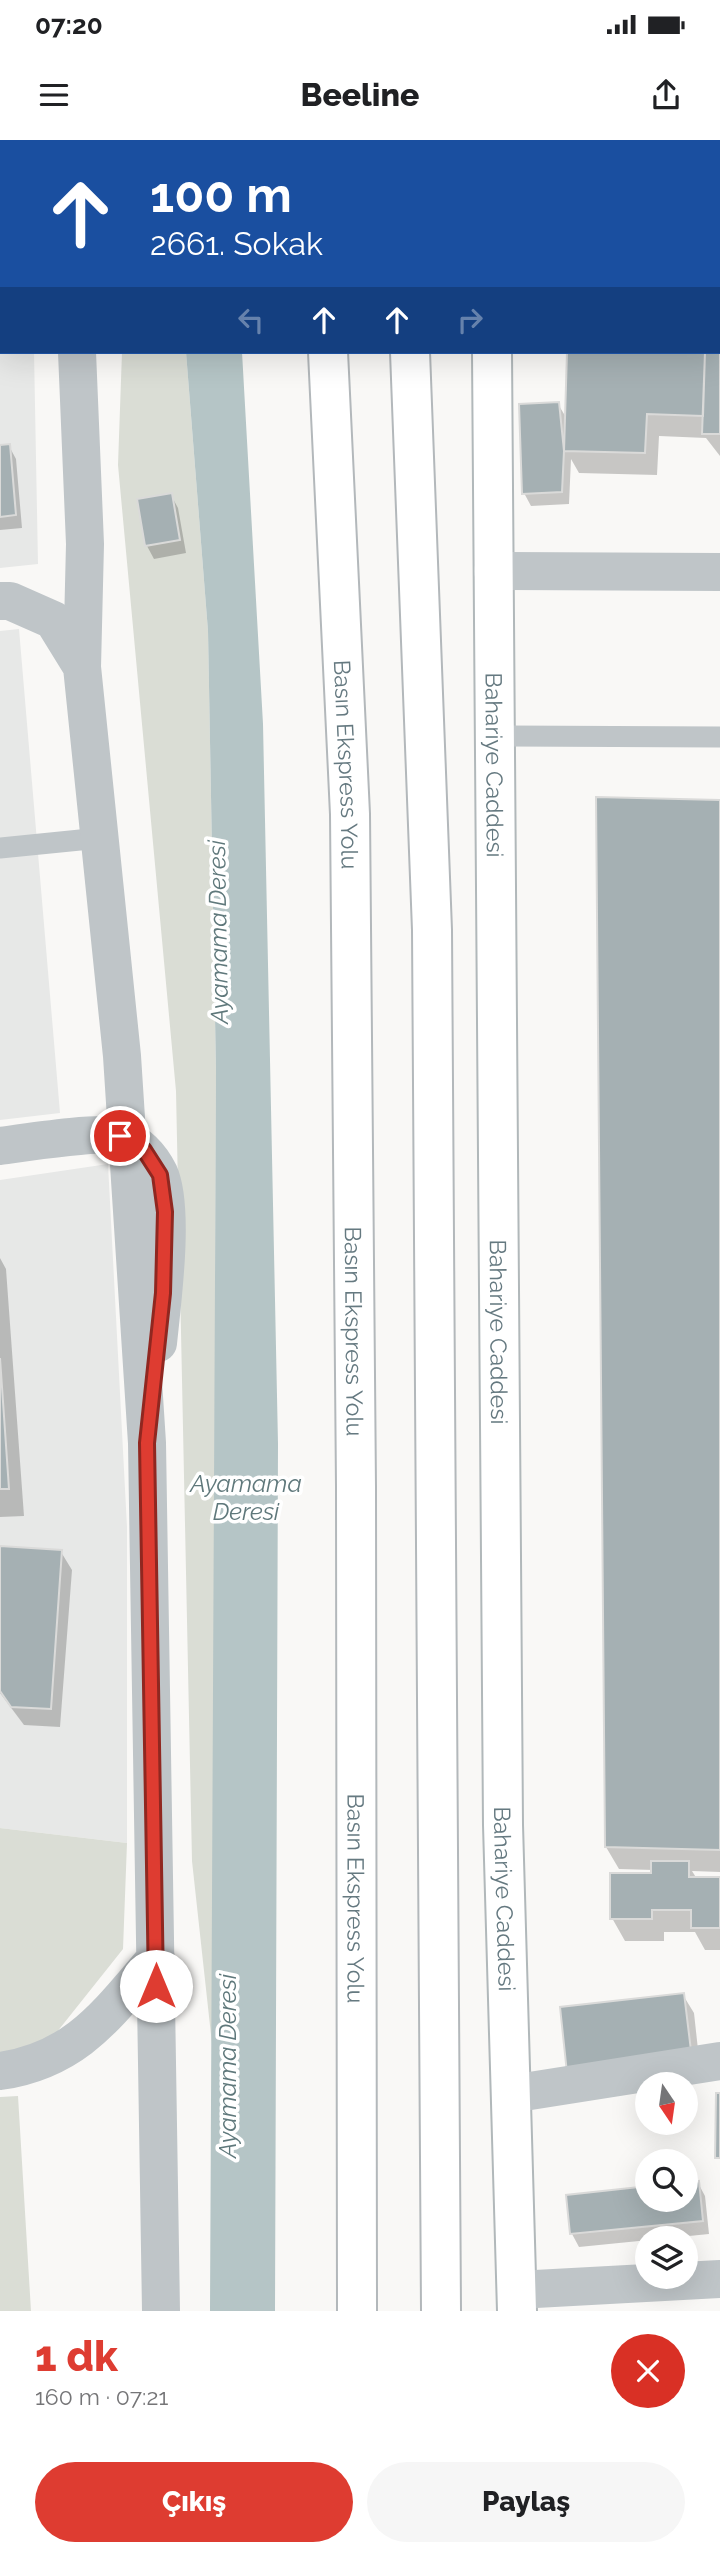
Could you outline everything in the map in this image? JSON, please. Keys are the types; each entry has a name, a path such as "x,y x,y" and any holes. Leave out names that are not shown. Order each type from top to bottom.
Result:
{"main road":[{"name":"Basın Ekspress Yolu","path":"328,354 350,814 356,1501 357,2311"},
{"path":"410,354 432,930 441,2311"},
{"name":"Bahariye Caddesi","path":"492,354 503,1825 517,2300"}],"street":[{"path":"77,354 85,544 82,667 128,1141 147,1443 161,2311"},
{"path":"493,571 720,572"},
{"path":"0,601 10,601 53,621 82,667"},
{"path":"0,1146 58,1138 120,1136 128,1141"},
{"path":"0,2071 27,2067 68,2049 101,2021 156,1958"},
{"path":"511,2094 720,2062"},
{"path":"517,2300 720,2279"}],"lane":[{"path":"494,736 720,737"},
{"path":"0,848 100,838"}],"shaded area":[{"path":"0,354 34,354 38,564 0,568"},
{"path":"122,354 186,354 208,631 216,1072 213,2053 192,1861 176,1091 118,465"},
{"path":"19,629 60,1113 0,1120 0,631"},
{"path":"108,1164 127,1527 127,1843 0,1828 0,1180"},
{"path":"0,1828 127,1843 123,1949 45,2047 0,2053"},
{"path":"18,2096 31,2311 0,2311 0,2097"}],"water":[{"name":"Ayamama Deresi","path":"186,354 242,354 263,724 278,1444 275,2311 210,2311 216,1072 208,631"}],"building":[{"path":"567,354 705,354 703,416 647,414 645,453 564,451"},
{"path":"705,354 720,354 720,434 702,434"},
{"path":"559,402 564,451 562,492 522,494 519,404"},
{"path":"10,444 16,515 0,517 0,445"},
{"path":"172,493 180,540 145,546 137,499"},
{"path":"596,797 720,800 720,1850 605,1847"},
{"path":"0,1358 9,1489 0,1489"},
{"path":"0,1546 62,1550 51,1709 11,1707 0,1691"},
{"path":"651,1861 689,1861 689,1877 720,1877 720,1928 691,1928 691,1910 652,1910 652,1919 610,1919 610,1873 651,1873"},
{"path":"684,1993 692,2059 567,2073 560,2007"},
{"path":"716,2093 720,2093 720,2158 715,2158"},
{"path":"698,2181 703,2221 570,2234 566,2195 635,2187 635,2212 698,2212"}],"route":[{"path":"120,1136 144,1150 160,1175 165,1212 163,1293 147,1443 156,1986"}]}
